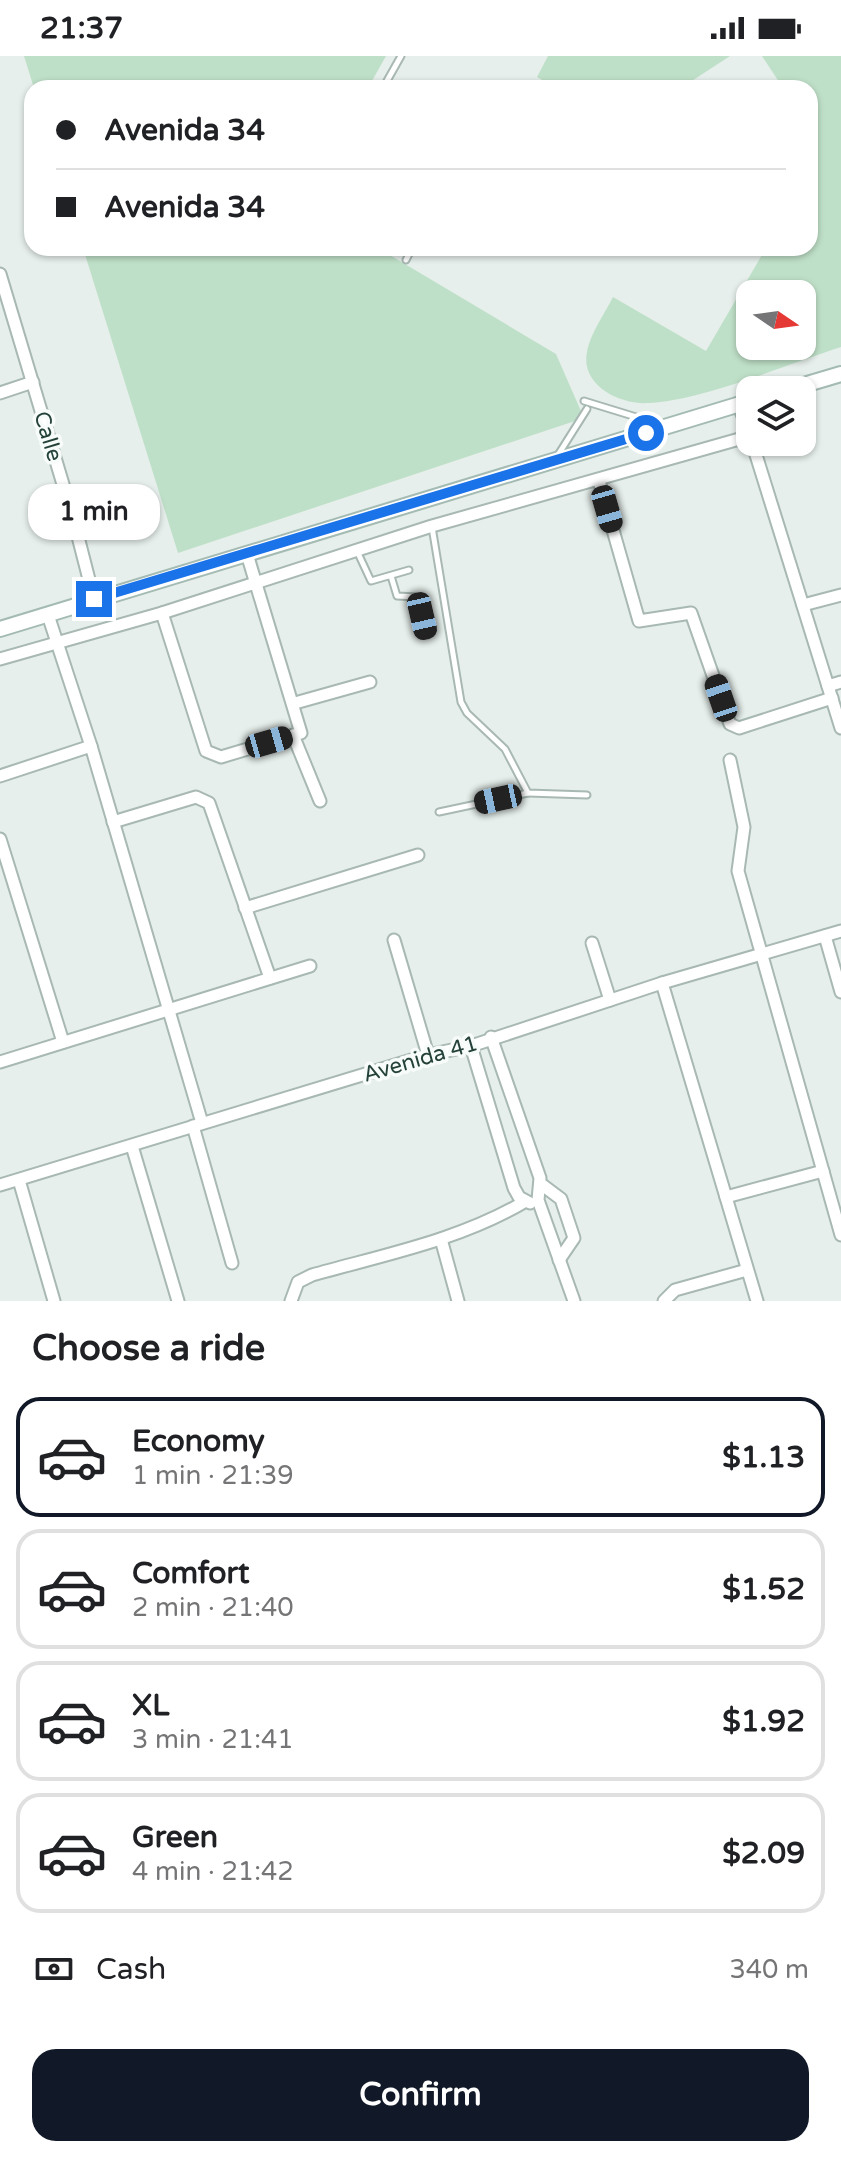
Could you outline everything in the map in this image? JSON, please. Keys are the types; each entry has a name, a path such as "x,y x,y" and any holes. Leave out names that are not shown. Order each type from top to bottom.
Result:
{"street":[{"name":"Calle","path":"0,274 94,599"},
{"path":"816,381 841,374"},
{"path":"0,393 33,382"},
{"path":"0,629 736,406"},
{"path":"0,659 162,613 432,526 736,442"},
{"path":"757,456 841,728"},
{"path":"599,481 639,621 691,613 730,724 739,728 830,692 841,682"},
{"path":"162,613 206,751 221,757 303,730 247,554"},
{"path":"803,605 841,595"},
{"path":"48,615 91,746 167,1008 232,1263"},
{"path":"295,703 370,682"},
{"path":"293,735 320,801"},
{"path":"0,776 91,746"},
{"path":"730,760 744,827 738,871 841,1235"},
{"path":"113,822 204,798 213,812 270,978"},
{"path":"0,839 63,1042"},
{"path":"245,908 418,855"},
{"name":"Avenida 41","path":"0,1185 428,1055 471,1046 662,983 841,931"},
{"path":"825,936 841,992"},
{"path":"394,940 428,1055"},
{"path":"592,943 610,1000"},
{"path":"0,1062 310,966"},
{"path":"662,983 757,1301"},
{"path":"491,1037 541,1184 538,1200 574,1301"},
{"path":"471,1046 514,1188 524,1202"},
{"path":"132,1146 178,1301"},
{"path":"726,1197 823,1171"},
{"path":"19,1180 54,1301"},
{"path":"541,1184 561,1199 574,1238 559,1260"},
{"path":"291,1301 298,1282 312,1275 441,1239 503,1214 524,1202 538,1200"},
{"path":"441,1239 458,1301"},
{"path":"664,1301 675,1290 747,1270"}],"lane":[{"path":"388,80 401,56"},
{"path":"406,260 408,256"},
{"path":"584,401 668,426"},
{"path":"554,461 587,409"},
{"path":"432,526 461,702 467,713 505,749 528,793"},
{"path":"357,550 371,581 409,570"},
{"path":"391,576 397,596 417,597 426,635"},
{"path":"439,812 528,793 587,795"}],"green space":[{"path":"24,56 386,56 372,80 32,80"},
{"path":"548,56 730,56 693,80 542,80 537,77"},
{"path":"762,56 841,56 841,347 816,356 816,280 747,280 761,256 818,256 818,80 778,80"},
{"path":"85,256 391,256 556,354 584,418 178,553"},
{"path":"613,297 706,351 736,300 736,360 804,360 758,376 736,376 736,383 693,396 648,403 626,401 604,391 586,364 591,338"}],"route":[{"path":"94,599 646,433"}]}
